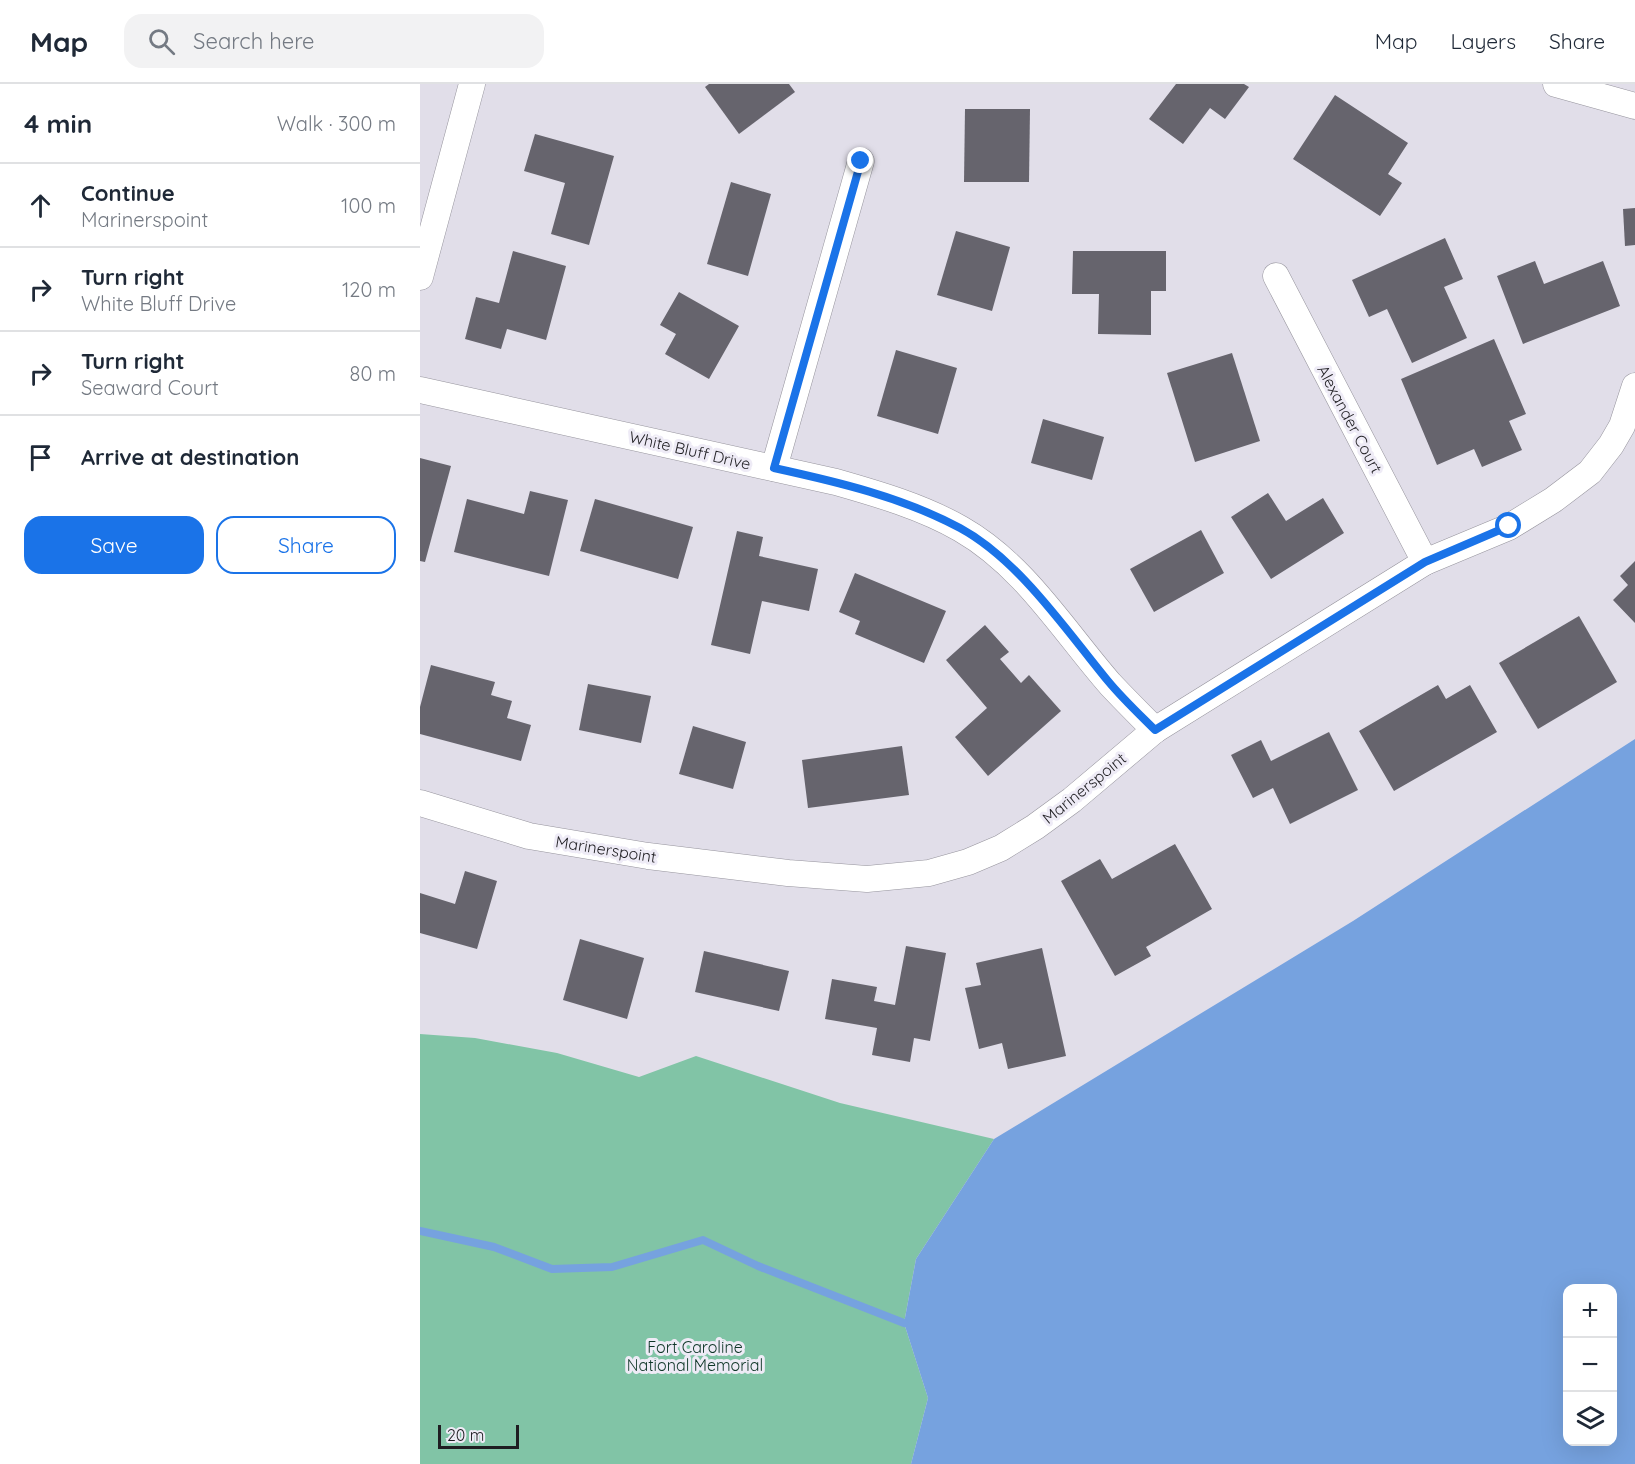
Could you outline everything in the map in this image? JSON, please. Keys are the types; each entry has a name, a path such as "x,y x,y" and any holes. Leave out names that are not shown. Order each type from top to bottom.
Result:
{"street":[{"path":"420,277 472,84"},
{"path":"1556,84 1635,106"},
{"path":"774,468 861,161"},
{"name":"Alexander Court","path":"1275,276 1425,562"},
{"name":"Marinerspoint","path":"420,803 529,836 648,856 788,873 867,879 929,873 968,862 1001,848 1072,800 1155,730 1425,562 1509,526 1553,500 1590,472 1611,445 1622,426 1635,386"},
{"name":"White Bluff Drive","path":"420,390 836,482 920,510 961,529 992,550 1022,578 1110,683 1155,730"}],"green space":[{"name":"Fort Caroline National Memorial","path":"420,1034 475,1038 557,1053 639,1077 696,1056 840,1103 994,1139 916,1259 904,1323 928,1398 911,1464 420,1464"}],"water":[{"path":"1635,739 1635,1464 911,1464 928,1398 904,1323 916,1259 994,1139 1353,921"}],"building":[{"path":"709,84 789,84 795,92 739,134 705,87"},
{"path":"1176,84 1244,84 1249,87 1225,119 1210,108 1183,144 1149,119"},
{"path":"1335,95 1408,143 1388,174 1402,183 1380,216 1293,159"},
{"path":"965,109 1030,109 1029,182 964,182"},
{"path":"535,134 614,156 589,245 551,234 565,183 524,171"},
{"path":"731,182 771,194 748,276 707,264"},
{"path":"1635,208 1635,245 1625,246 1623,209"},
{"path":"956,231 1010,247 992,311 937,295"},
{"path":"1445,238 1463,279 1444,287 1467,338 1412,363 1387,309 1369,317 1352,280"},
{"path":"513,251 566,266 546,340 507,329 501,349 465,339 476,297 499,303"},
{"path":"1073,251 1166,251 1166,291 1151,291 1151,335 1098,334 1099,294 1072,294"},
{"path":"1535,261 1544,284 1603,261 1620,306 1523,344 1497,276"},
{"path":"679,292 739,326 709,379 665,354 676,334 660,325"},
{"path":"1494,339 1526,414 1509,421 1522,450 1482,467 1474,449 1437,465 1401,379"},
{"path":"896,350 957,368 938,434 877,416"},
{"path":"1232,353 1260,441 1195,462 1167,373"},
{"path":"1043,419 1104,437 1092,480 1031,463"},
{"path":"420,458 451,466 425,562 420,561"},
{"path":"530,491 568,500 549,576 454,552 467,499 524,514"},
{"path":"1268,493 1286,521 1323,498 1344,533 1271,579 1231,517"},
{"path":"595,499 693,527 678,579 580,551"},
{"path":"1201,530 1224,573 1154,612 1130,569"},
{"path":"737,531 763,537 759,556 818,569 809,611 762,601 750,654 711,645"},
{"path":"1635,561 1635,623 1613,600 1628,585 1620,576"},
{"path":"855,573 946,611 924,663 855,634 860,621 839,612"},
{"path":"1579,616 1617,682 1538,729 1499,663"},
{"path":"985,625 1009,652 1000,659 1021,683 1029,675 1061,711 988,776 955,737 987,708 946,660"},
{"path":"431,665 495,682 491,695 512,701 507,718 531,725 521,761 420,734 420,707"},
{"path":"588,684 651,696 641,743 579,730"},
{"path":"1438,685 1446,699 1470,685 1497,732 1394,791 1359,731"},
{"path":"693,726 746,742 733,789 679,774"},
{"path":"1329,732 1358,790 1290,824 1273,788 1253,798 1231,755 1261,740 1271,761"},
{"path":"902,746 909,795 808,808 802,760"},
{"path":"1175,844 1212,909 1146,947 1151,956 1115,976 1061,881 1100,859 1112,879"},
{"path":"465,871 497,881 477,949 420,933 420,893 455,904"},
{"path":"580,939 644,958 627,1019 563,1000"},
{"path":"906,946 946,953 930,1041 914,1038 910,1062 872,1055 877,1028 825,1019 832,979 877,987 874,1001 895,1005"},
{"path":"1042,948 1066,1056 1008,1069 1002,1043 979,1049 965,988 981,985 976,963"},
{"path":"704,951 789,971 779,1011 695,992"}],"waterway":[{"path":"420,1231 494,1247 552,1269 612,1267 703,1240 758,1266 904,1323"}],"route":[{"path":"861,161 774,468 836,482 920,510 961,529 992,550 1022,578 1110,683 1155,730 1425,562 1509,526"}]}
